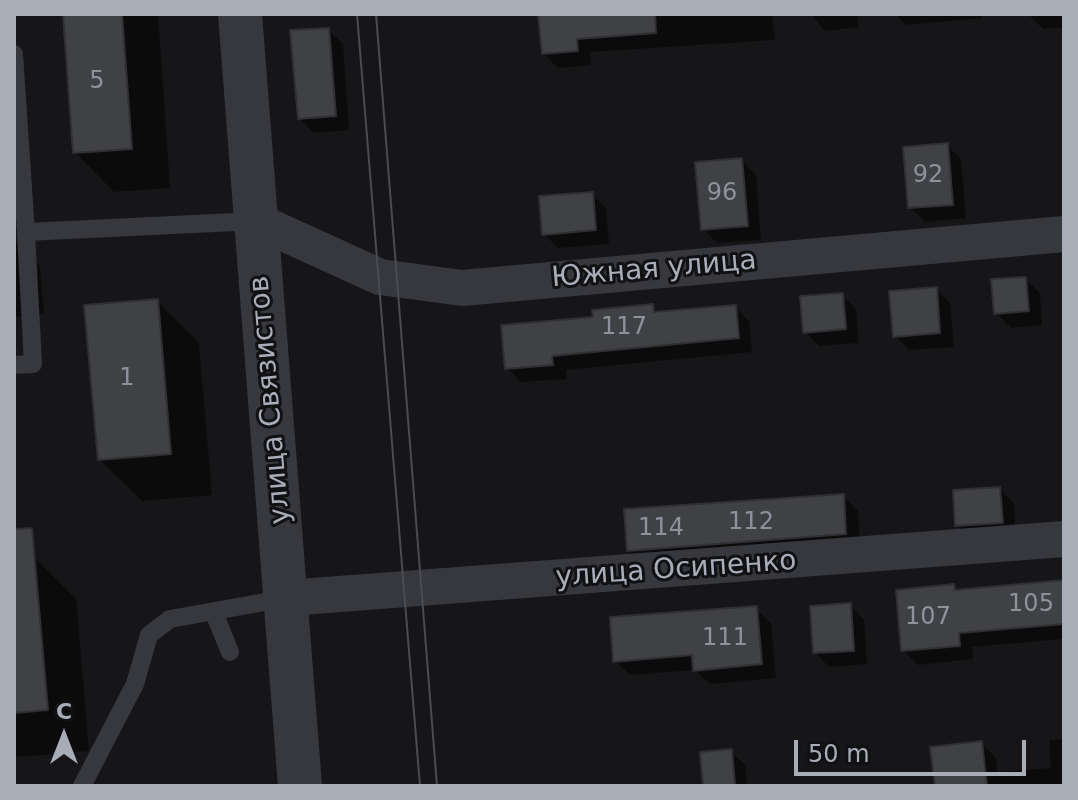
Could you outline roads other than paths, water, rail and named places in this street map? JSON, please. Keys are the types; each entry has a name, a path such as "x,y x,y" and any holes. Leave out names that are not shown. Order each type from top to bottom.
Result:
{"street":[{"name":"улица Связистов","path":"240,14 300,786"},
{"name":"Южная улица","path":"257,221 380,277 462,288 1064,234"},
{"name":"улица Осипенко","path":"287,598 354,598 1064,539"}],"lane":[{"path":"14,54 33,364 14,365"},
{"path":"26,232 257,221"},
{"path":"82,786 135,684 149,635 170,619 287,598"},
{"path":"214,613 230,652"}],"tram line":[{"path":"357,14 420,786"},
{"path":"376,14 437,786"}]}
